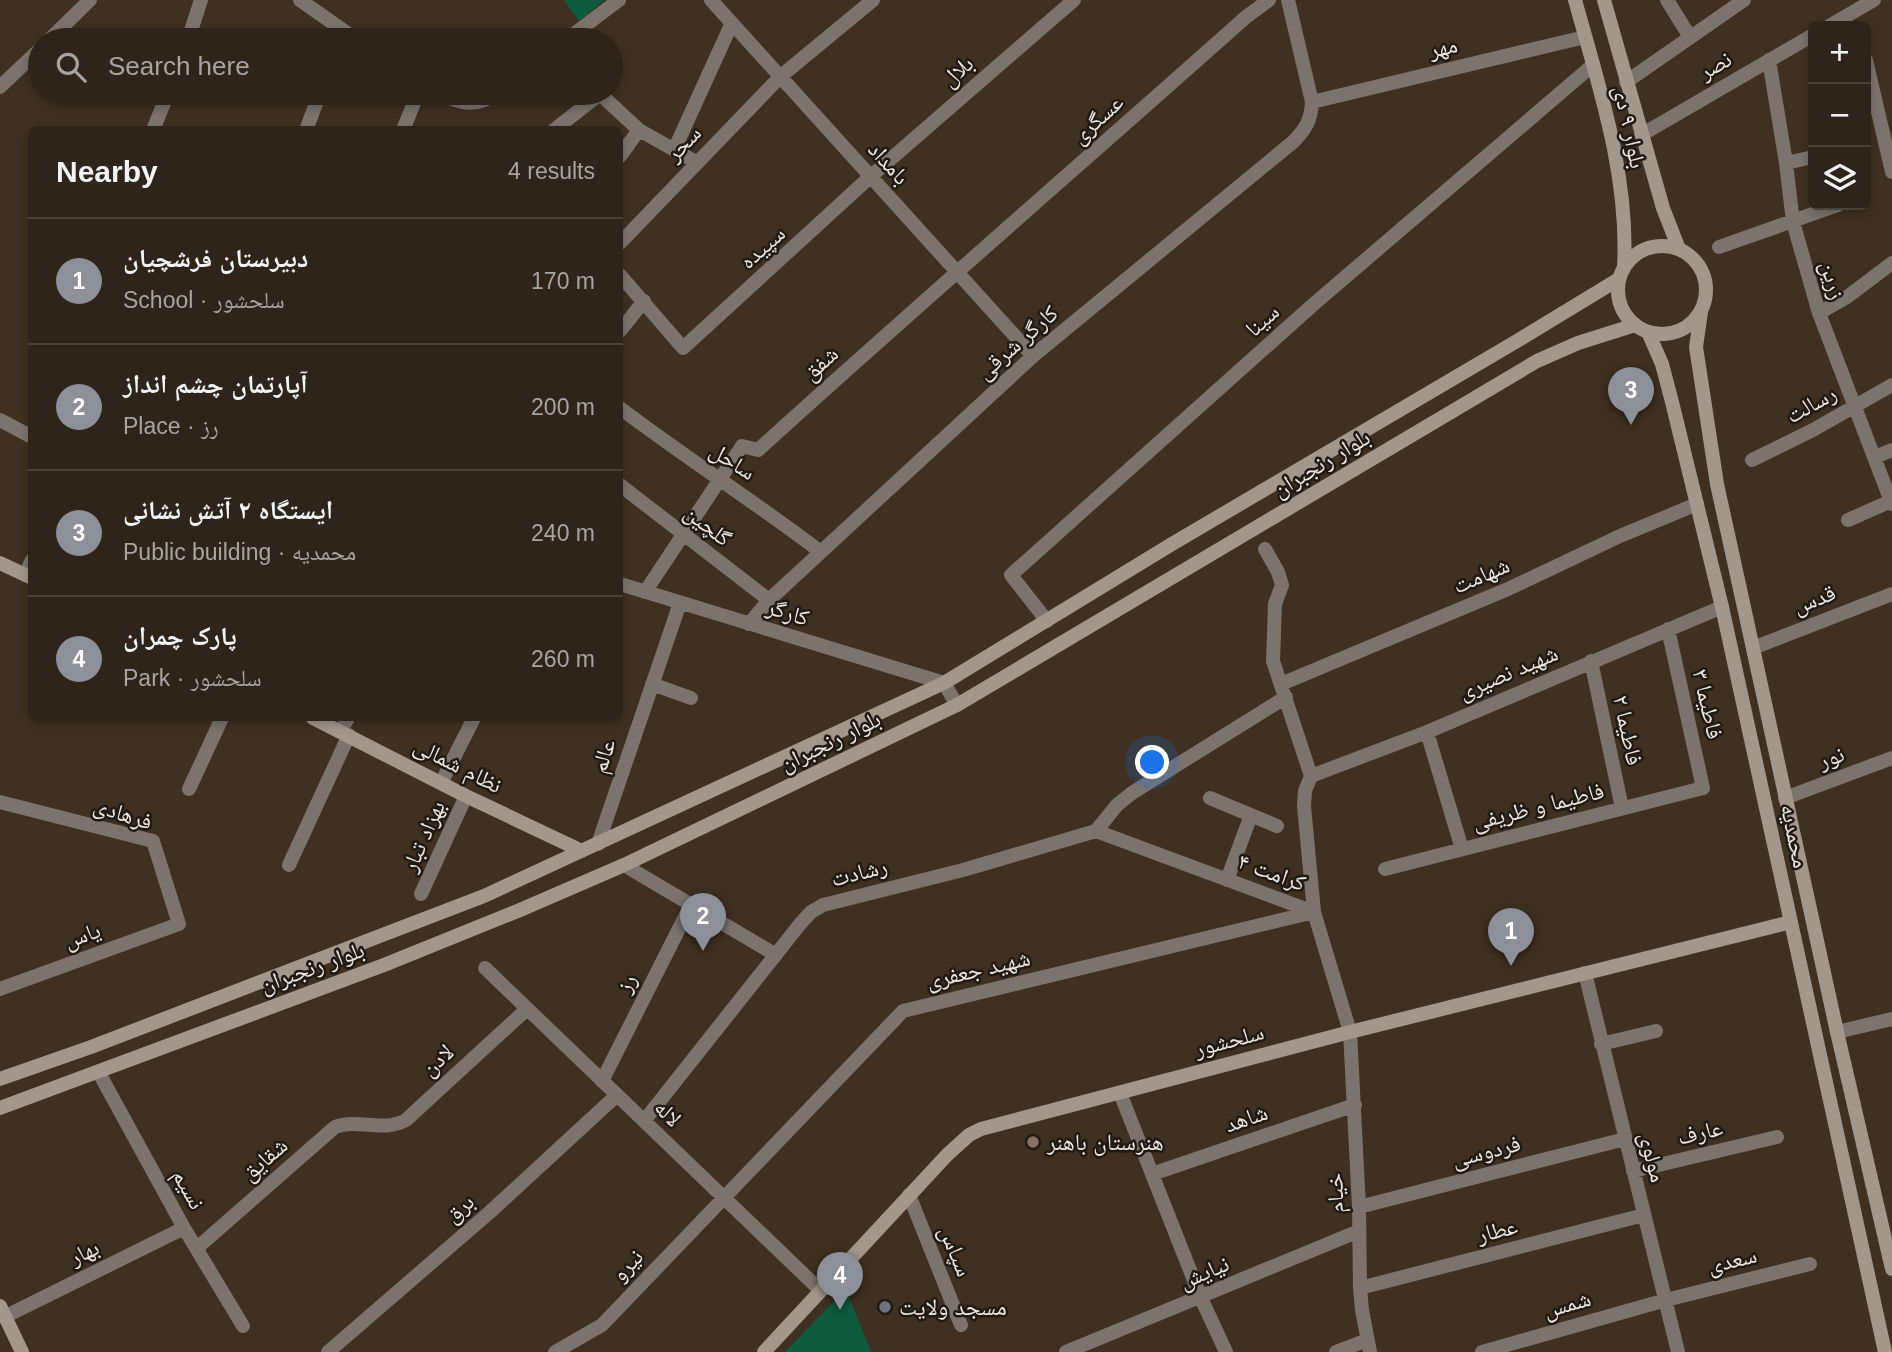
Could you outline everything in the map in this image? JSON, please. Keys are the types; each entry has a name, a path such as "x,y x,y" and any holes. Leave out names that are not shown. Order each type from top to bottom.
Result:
{"main road":[{"name":"بلوار ۹ دی","path":"1575,0 1615,152 1626,231 1621,273"},
{"name":"بلوار ۹ دی","path":"1604,0 1641,135 1663,208 1679,249"},
{"path":"1667,246 1679,249 1701,269 1706,283 1706,298 1701,312 1691,324 1678,332 1664,335 1648,332 1626,316 1620,304 1617,292 1621,273 1632,257 1643,250 1667,246"},
{"name":"بلوار رنجبران","path":"0,1079 91,1047 484,896 944,683 1172,544 1517,341 1621,273"},
{"name":"محمدیه","path":"1701,312 1696,347 1716,477 1785,798 1892,1269"},
{"name":"بلوار رنجبران","path":"0,1108 384,965 624,865 957,705 1537,361 1578,343 1635,325"},
{"name":"محمدیه","path":"1648,332 1662,364 1722,607 1885,1352"},
{"path":"0,563 28,576"},
{"name":"نظام شمالی","path":"323,721 346,728 466,796 582,851"},
{"name":"سلحشور","path":"764,1352 947,1155 969,1135 981,1129 1350,1032 1791,922"},
{"path":"2,1311 22,1352"}],"street":[{"path":"61,28 90,0"},
{"path":"192,28 201,0"},
{"path":"300,0 333,28"},
{"path":"582,28 619,0"},
{"name":"بامداد","path":"711,0 1032,356"},
{"name":"سحر","path":"623,240 781,76 873,0"},
{"name":"بلال","path":"870,177 1074,0"},
{"name":"عسگری","path":"958,274 1246,17 1269,0"},
{"path":"1288,0 1312,102"},
{"path":"1667,0 1690,37"},
{"path":"1626,82 1744,0"},
{"path":"1856,19 1874,0"},
{"path":"675,148 733,23"},
{"name":"مهر","path":"1312,102 1585,37"},
{"name":"نصر","path":"1641,135 1808,38"},
{"path":"0,87 28,60"},
{"name":"زرین","path":"1769,60 1793,222 1819,313 1891,503"},
{"name":"سینا","path":"1047,621 1011,575 1315,303 1593,65"},
{"path":"1871,82 1892,172"},
{"name":"کارگر شرقی","path":"749,624 769,600 1032,356 1293,142 1305,130 1311,118 1312,102"},
{"path":"155,126 163,105"},
{"path":"308,126 315,105"},
{"path":"405,126 413,105"},
{"path":"559,126 584,105"},
{"path":"612,105 639,130 696,162"},
{"path":"623,152 639,130"},
{"path":"1786,163 1808,158"},
{"name":"سپیده","path":"644,301 683,348 870,177"},
{"path":"1719,247 1825,210"},
{"path":"1819,313 1847,297 1892,263"},
{"name":"شفق","path":"720,482 742,446 758,450 862,355 958,274"},
{"path":"623,278 644,301 623,327"},
{"name":"رسالت","path":"1752,460 1813,430 1892,385"},
{"name":"ساحل","path":"623,410 821,552"},
{"path":"0,421 28,434"},
{"path":"1875,457 1892,450"},
{"path":"645,592 720,482"},
{"name":"گلچین","path":"623,487 769,600"},
{"path":"1848,520 1891,503"},
{"name":"شهامت","path":"1096,831 1117,805 1132,793 1283,691 1620,536 1697,504"},
{"path":"1265,549 1281,580 1275,604 1273,661 1311,776 1304,806 1314,912"},
{"name":"کارگر","path":"623,585 944,683"},
{"name":"قدس","path":"1753,648 1892,594"},
{"name":"عالم","path":"598,844 680,603"},
{"name":"شهید نصیری","path":"1311,776 1427,732 1722,607"},
{"name":"۳ فاطیما","path":"1668,629 1703,788"},
{"name":"فاطیما ۲","path":"1591,661 1622,808"},
{"path":"944,683 957,705"},
{"path":"652,684 691,698"},
{"path":"189,789 221,721"},
{"path":"442,783 473,721"},
{"path":"289,865 346,728"},
{"path":"1427,732 1462,849"},
{"name":"نور","path":"1785,798 1892,758"},
{"name":"فاطیما و ظریفی","path":"1385,869 1703,788"},
{"name":"بهزاد تبار","path":"421,894 466,796"},
{"path":"1210,798 1277,826"},
{"name":"فرهادی","path":"0,802 153,842 179,923"},
{"path":"1227,880 1251,815"},
{"name":"کرامت ۴","path":"1096,831 1314,912 1350,1032"},
{"name":"رشادت","path":"644,1121 811,912 822,905 963,870 1096,831"},
{"path":"624,865 776,956"},
{"name":"رز","path":"602,1081 691,905"},
{"name":"شهید جعفری","path":"723,1197 903,1011 1314,912"},
{"name":"یاس","path":"0,989 179,923"},
{"name":"لاله","path":"485,968 820,1290"},
{"name":"مولوی","path":"1584,973 1678,1352"},
{"name":"لادن","path":"370,1126 386,1126 406,1120 527,1009"},
{"path":"1837,1032 1892,1019"},
{"path":"1601,1044 1656,1031"},
{"name":"خیام","path":"1350,1032 1359,1207 1360,1288 1368,1346"},
{"name":"نسیم","path":"99,1073 184,1227 243,1326"},
{"path":"1120,1093 1201,1298 1226,1352"},
{"name":"برق","path":"328,1352 490,1212 617,1095"},
{"name":"شاهد","path":"1152,1174 1355,1105"},
{"name":"شقایق","path":"197,1248 335,1127 348,1124 370,1126"},
{"name":"عارف","path":"1633,1171 1777,1137"},
{"name":"فردوسی","path":"1359,1207 1625,1139"},
{"name":"سپاس","path":"909,1195 961,1325"},
{"name":"نیرو","path":"555,1352 602,1325 723,1197"},
{"name":"عطار","path":"1360,1288 1644,1215"},
{"name":"بهار","path":"2,1311 184,1227"},
{"name":"نیایش","path":"1066,1352 1359,1231"},
{"name":"سعدی","path":"1665,1300 1810,1264"},
{"name":"شمس","path":"1482,1352 1665,1300"},
{"path":"1336,1352 1368,1346"}],"green space":[{"path":"564,0 605,0 579,21"},
{"path":"846,1289 871,1352 785,1352"}],"place":[{"name":"ایستگاه ۲ آتش نشانی","path":"1631,425"},
{"name":"آپارتمان چشم انداز","path":"703,951"},
{"name":"دبیرستان فرشچیان","path":"1511,966"},
{"name":"هنرستان باهنر","path":"1033,1142"},
{"name":"مسجد ولایت","path":"885,1307"},
{"name":"پارک چمران","path":"840,1310"}]}
